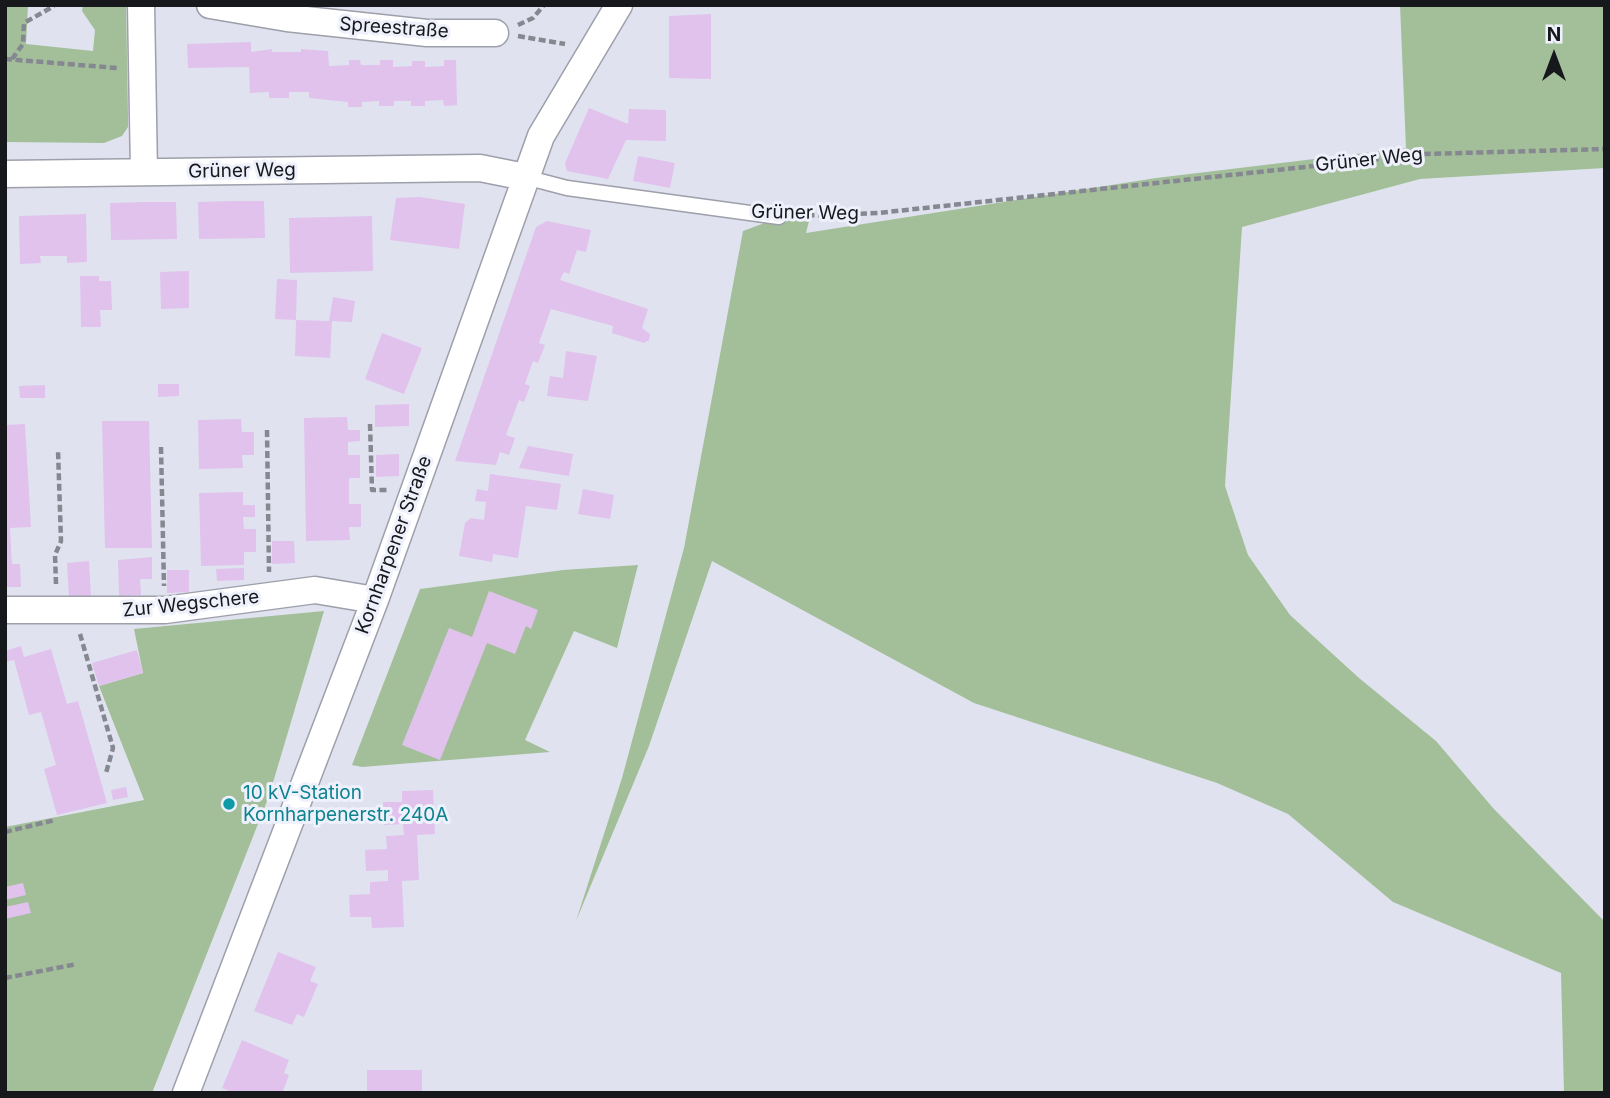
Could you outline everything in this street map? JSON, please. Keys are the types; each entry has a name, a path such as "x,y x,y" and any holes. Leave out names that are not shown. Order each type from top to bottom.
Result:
{"street":[{"path":"141,5 144,172"},
{"name":"Spreestraße","path":"210,5 287,18 427,33 495,33"},
{"name":"Kornharpener Straße","path":"186,1093 375,600 541,136 619,5"},
{"name":"Grüner Weg","path":"5,174 480,168 525,177"},
{"name":"Zur Wegschere","path":"5,610 66,613 165,610 315,590 375,600"}],"lane":[{"name":"Grüner Weg","path":"525,177 566,188 779,217"}],"path":[{"path":"495,33 533,18 544,5"},
{"path":"8,59 23,44 24,23 54,6"},
{"path":"495,33 594,48"},
{"path":"8,59 110,68"},
{"name":"Grüner Weg","path":"779,217 878,213 1425,154 1605,149"},
{"path":"370,424 372,490 414,489"},
{"path":"267,430 269,596"},
{"path":"370,441 378,440"},
{"path":"161,447 165,610"},
{"path":"58,450 61,541 55,555 66,613 113,748 106,773"},
{"path":"5,832 55,820"},
{"path":"5,978 76,964"}],"green space":[{"path":"5,5 28,5 26,44 93,51 95,30 82,11 83,5 126,5 128,127 122,136 104,143 5,142"},
{"path":"1400,5 1605,5 1605,168 1420,179 1242,227 1225,486 1248,555 1290,615 1359,678 1436,741 1493,808 1605,922 1605,1093 1564,1093 1561,973 1393,902 1288,814 1217,783 974,703 712,561 649,746 576,921 622,778 684,548 743,231 813,205 806,233 1156,178 1406,148"},
{"path":"638,565 617,648 574,631 525,740 550,752 362,767 352,765 420,589 563,570"},
{"path":"324,611 269,796 152,1093 5,1093 5,827 144,800 99,686 143,673 134,629"}],"building":[{"path":"711,14 711,79 669,78 669,16"},
{"path":"251,42 251,52 272,49 272,52 301,52 301,49 328,51 329,66 349,65 349,60 360,60 361,65 380,65 380,60 393,60 393,67 412,66 412,61 425,61 425,67 444,66 444,60 456,60 457,105 444,106 443,100 425,101 425,106 411,106 411,101 394,101 394,106 379,106 379,101 362,102 362,107 348,107 348,102 309,98 309,92 289,92 289,98 269,98 269,92 250,93 249,67 188,68 187,44"},
{"path":"589,108 628,124 629,109 666,110 666,141 626,140 608,179 567,171 565,163"},
{"path":"638,156 675,163 670,188 633,181"},
{"path":"420,197 465,204 459,249 390,240 396,198"},
{"path":"264,201 265,238 199,239 198,202"},
{"path":"176,202 177,239 111,240 110,203"},
{"path":"86,214 87,262 67,263 67,256 40,256 41,263 20,264 19,216"},
{"path":"372,216 373,271 290,273 289,218"},
{"path":"547,221 591,230 586,252 577,250 569,274 564,272 560,280 648,309 642,328 650,334 649,340 644,343 612,333 613,326 551,309 539,343 545,345 538,363 533,361 525,384 530,386 524,402 519,400 506,435 515,438 509,455 500,452 496,465 455,461 536,227"},
{"path":"189,271 189,308 161,309 160,272"},
{"path":"80,276 99,276 99,281 111,281 112,310 100,310 101,327 81,327"},
{"path":"277,279 297,280 296,320 275,319"},
{"path":"333,297 355,301 352,322 332,321 330,358 295,356 296,320 329,321"},
{"path":"382,333 422,348 404,394 365,379"},
{"path":"566,351 597,356 588,401 547,396 550,376 563,378"},
{"path":"158,384 179,384 179,396 158,397"},
{"path":"45,385 45,398 20,398 19,386"},
{"path":"409,404 409,426 375,427 375,405"},
{"path":"347,417 348,430 360,430 360,441 348,442 348,455 360,455 360,478 349,478 349,504 361,504 361,527 349,527 350,540 306,541 304,418"},
{"path":"241,419 242,432 254,432 254,455 242,455 243,468 199,469 198,420"},
{"path":"102,421 149,421 152,548 105,548"},
{"path":"25,424 31,527 10,528 12,564 20,564 21,587 5,587 5,425"},
{"path":"528,446 573,454 569,476 519,468"},
{"path":"399,454 399,476 376,477 376,455"},
{"path":"490,474 561,484 557,510 526,506 518,558 493,554 492,562 459,556 465,523 471,518 484,520 486,502 475,501 477,489 488,491"},
{"path":"583,489 614,495 610,519 578,514"},
{"path":"243,492 243,505 255,505 255,517 243,517 244,529 256,529 256,552 244,552 244,565 201,566 199,493"},
{"path":"272,541 294,541 295,563 272,564"},
{"path":"152,557 152,579 140,579 141,595 119,596 118,560"},
{"path":"89,561 91,597 69,598 67,563"},
{"path":"244,568 244,580 217,581 216,569"},
{"path":"167,570 189,570 189,592 167,593"},
{"path":"489,591 538,610 531,629 526,626 515,654 487,643 440,760 402,745 449,628 472,637"},
{"path":"21,646 24,657 51,649 67,704 78,701 107,803 57,815 44,769 56,765 41,712 29,715 14,660 5,662 5,651"},
{"path":"137,650 143,673 99,686 92,663"},
{"path":"126,787 128,797 113,800 111,790"},
{"path":"433,790 435,834 417,835 419,880 402,881 404,927 372,928 371,917 350,917 349,895 370,894 370,882 388,881 388,870 366,871 365,850 387,849 386,836 404,835 403,824 384,825 383,802 402,802 402,791"},
{"name":"10 kV-Station Kornharpenerstr. 240A","path":"232,796 236,809 226,812 222,798"},
{"path":"23,883 26,895 5,900 5,887"},
{"path":"28,902 31,913 5,919 5,907"},
{"path":"278,952 316,967 310,981 318,984 304,1017 297,1014 292,1025 254,1011"},
{"path":"242,1040 289,1060 284,1073 289,1075 283,1091 234,1093 222,1088"},
{"path":"367,1070 422,1070 422,1093 367,1093"}],"place":[{"name":"10 kV-Station Kornharpenerstr. 240A","path":"229,804"}]}
